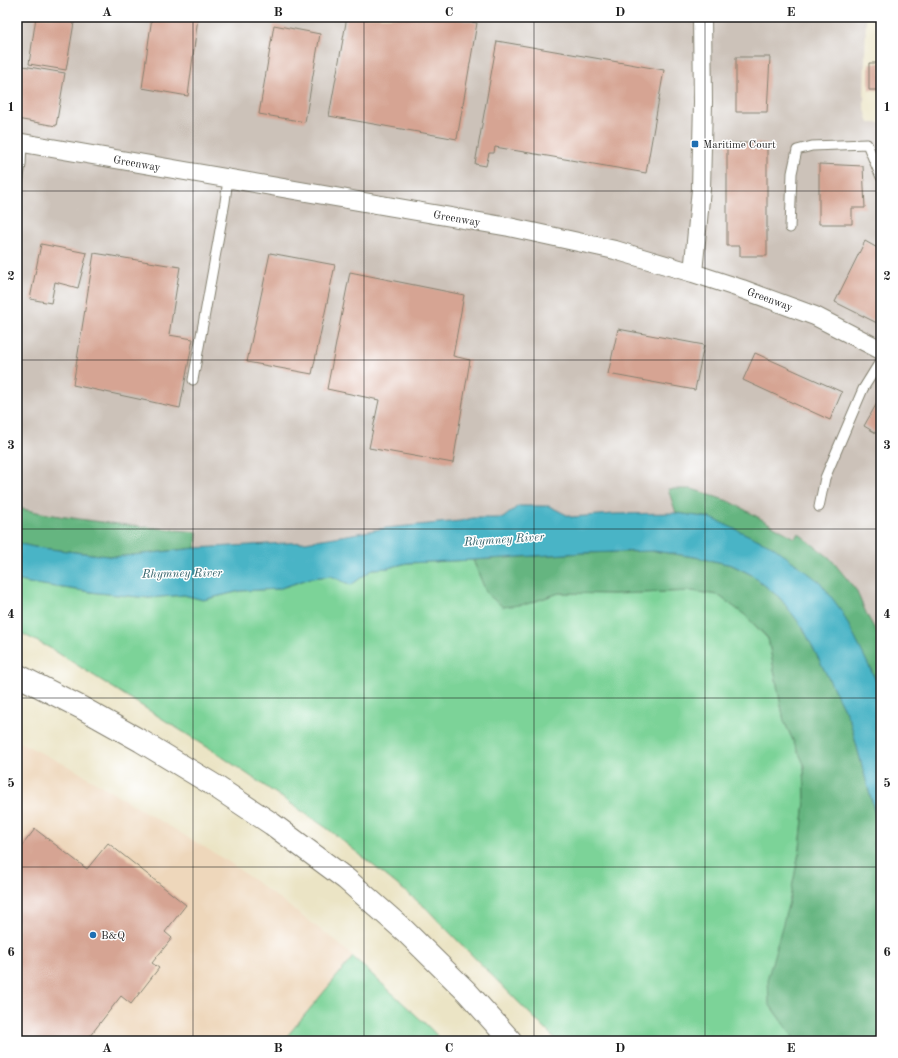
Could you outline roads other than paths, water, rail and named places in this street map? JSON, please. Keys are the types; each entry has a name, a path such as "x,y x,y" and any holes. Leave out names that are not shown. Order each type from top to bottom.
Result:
{"main road":[{"path":"17,675 82,708 141,741 212,784 272,824 346,879 405,931 467,992 511,1041"}],"street":[{"path":"693,273 701,189 703,102 702,17"},
{"name":"Greenway","path":"19,142 509,227 615,250 742,289 815,316 881,350"}],"lane":[{"path":"17,188 21,165 19,142"},
{"path":"790,228 792,173 797,150 812,146 867,144 881,177"},
{"path":"193,380 228,179"},
{"path":"818,507 825,478 863,389 881,360"}],"water":[{"name":"Rhymney River","path":"518,506 549,506 571,517 614,514 676,513 711,518 772,546 820,582 841,610 881,692 881,836 850,721 803,628 780,598 752,575 732,565 695,557 654,551 582,553 407,563 388,568 373,569 351,585 331,576 311,578 278,589 240,591 203,600 184,595 149,598 98,593 17,580 17,543 34,547 116,557 196,548 305,542 386,528 460,521 473,518 503,518"}],"place":[{"name":"Maritime Court","path":"695,144"},
{"name":"B&Q","path":"93,935"}]}
